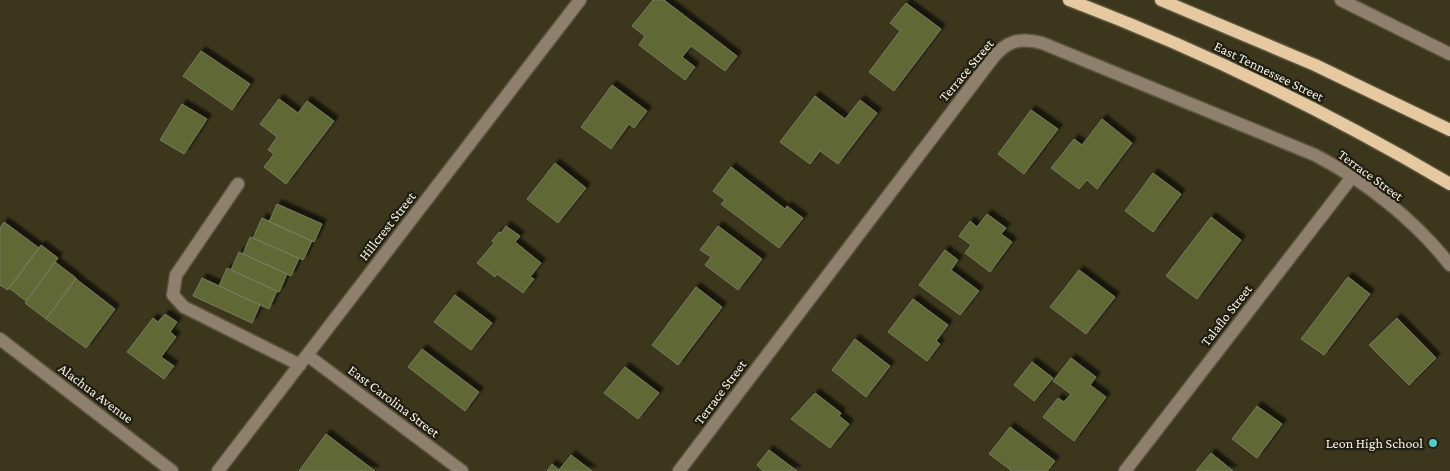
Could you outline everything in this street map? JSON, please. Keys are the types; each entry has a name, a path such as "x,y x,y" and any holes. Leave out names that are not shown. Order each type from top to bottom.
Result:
{"main road":[{"name":"East Tennessee Street","path":"1069,0 1197,52 1272,88 1353,129 1450,184"},
{"name":"East Tennessee Street","path":"1161,0 1315,65 1450,130"}],"street":[{"name":"Hillcrest Street","path":"218,471 580,0"},
{"path":"1341,0 1450,54"},
{"name":"Terrace Street","path":"679,471 992,59 1012,42 1026,39 1042,43 1302,149 1352,177 1414,227 1450,265"},
{"name":"Talaflo Street","path":"1124,471 1352,177"},
{"name":"East Carolina Street","path":"238,184 176,275 173,295 184,308 304,360 462,471"},
{"name":"Alachua Avenue","path":"0,340 172,471"}],"building":[{"path":"653,0 664,0 737,56 725,71 691,46 682,57 695,67 685,80 639,45 645,36 632,26"},
{"path":"906,3 941,29 894,91 869,72 900,31 890,23"},
{"path":"201,51 250,84 232,110 183,76"},
{"path":"612,85 647,111 634,128 629,124 611,149 581,127"},
{"path":"815,96 845,119 860,100 877,113 838,164 820,151 810,164 780,142"},
{"path":"279,99 298,113 307,101 334,121 286,184 264,167 274,154 268,150 277,137 260,124"},
{"path":"182,104 207,119 184,154 160,140"},
{"path":"1031,110 1058,129 1024,174 998,154"},
{"path":"1102,119 1132,143 1097,189 1087,180 1079,189 1051,168 1074,139 1082,145"},
{"path":"555,163 586,188 558,223 527,199"},
{"path":"731,167 785,209 787,206 803,218 779,248 721,204 725,200 713,191"},
{"path":"1153,173 1181,194 1153,232 1125,211"},
{"path":"277,204 322,224 314,242 269,222"},
{"path":"987,214 1006,228 1001,234 1012,242 990,272 965,253 971,245 959,236 970,221 977,227"},
{"path":"1211,217 1241,240 1197,299 1166,276"},
{"path":"262,218 312,241 303,260 253,238"},
{"path":"4,222 39,248 8,290 0,285 0,228"},
{"path":"506,226 520,236 515,242 541,263 530,277 534,279 523,293 497,274 495,277 477,263 494,243 492,241 499,232 501,233"},
{"path":"718,226 762,259 738,290 705,265 711,257 700,250"},
{"path":"250,237 299,258 291,276 243,254"},
{"path":"41,245 58,258 26,301 9,288"},
{"path":"945,250 958,260 951,270 979,291 960,315 919,285"},
{"path":"239,252 287,274 279,292 231,270"},
{"path":"55,262 76,278 46,319 25,303"},
{"path":"227,268 277,291 269,309 219,286"},
{"path":"1079,270 1115,297 1086,334 1050,307"},
{"path":"1348,277 1370,294 1324,355 1301,339"},
{"path":"202,278 260,305 252,323 193,296"},
{"path":"76,279 115,309 86,348 46,319"},
{"path":"696,287 722,307 678,365 652,345"},
{"path":"455,295 492,323 471,350 434,322"},
{"path":"913,299 948,325 936,341 940,344 927,361 888,332"},
{"path":"165,314 177,322 170,332 176,337 161,357 174,366 164,379 127,352 153,318 158,322"},
{"path":"1397,318 1436,358 1409,385 1369,345"},
{"path":"855,339 890,366 866,397 832,370"},
{"path":"422,349 479,392 465,411 408,367"},
{"path":"1071,358 1096,377 1090,385 1106,397 1074,441 1043,417 1058,398 1064,402 1071,394 1053,381"},
{"path":"1032,362 1053,378 1034,401 1014,385"},
{"path":"625,367 659,393 638,419 604,393"},
{"path":"815,393 841,413 839,416 849,424 830,448 791,419"},
{"path":"1257,406 1282,424 1257,458 1232,439"},
{"path":"1010,427 1055,461 1047,471 1012,471 989,454"},
{"path":"326,434 375,471 299,471"},
{"path":"769,450 797,471 763,471 757,465"},
{"path":"1211,453 1233,471 1196,471"},
{"path":"571,455 592,471 547,471 552,464 559,470"}],"place":[{"name":"Leon High School","path":"1433,443"}]}
